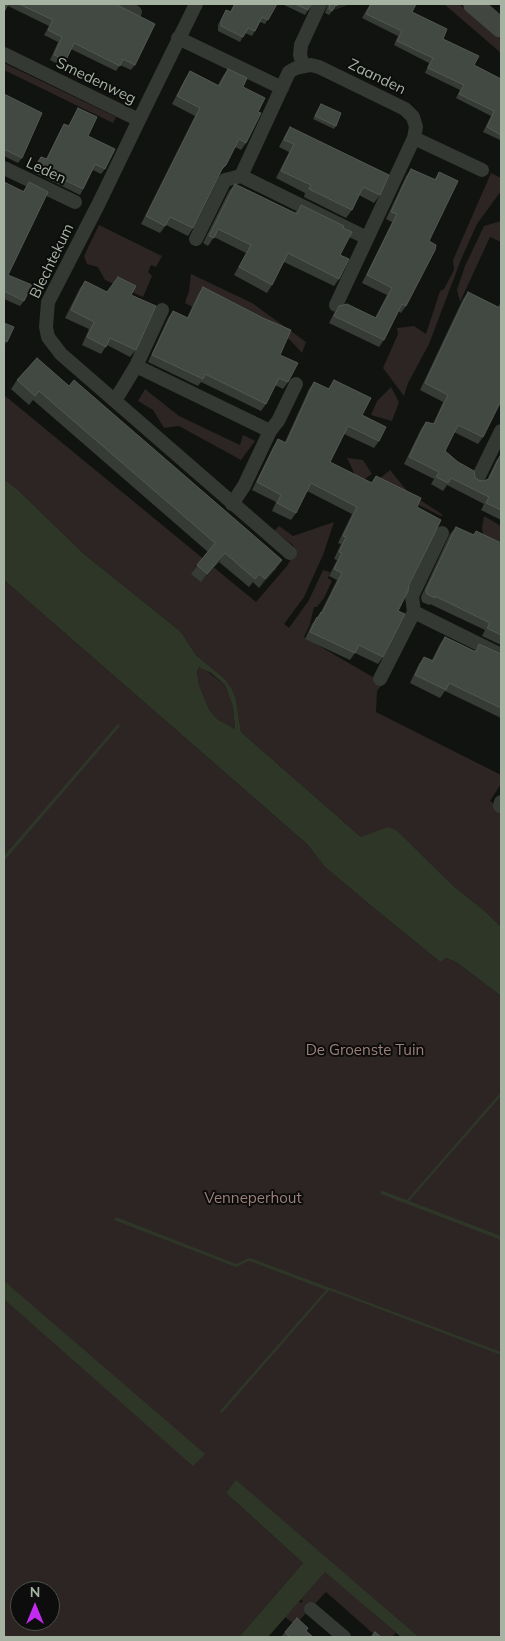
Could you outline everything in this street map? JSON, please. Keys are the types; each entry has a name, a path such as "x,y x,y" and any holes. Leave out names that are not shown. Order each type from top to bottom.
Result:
{"street":[{"path":"118,4 135,12"},
{"name":"Smedenweg","path":"4,54 139,120 196,4"},
{"path":"241,176 289,72 303,65 300,55 301,45 320,4"},
{"path":"473,4 501,28"},
{"path":"178,38 282,88"},
{"name":"Zaanden","path":"303,65 319,67 405,109 413,116 416,122 414,138"},
{"name":"Blechtekum","path":"139,120 50,298 46,315 48,337 56,348 114,400 290,553"},
{"path":"341,303 368,238 414,138 482,170"},
{"name":"Leden","path":"4,168 75,202"},
{"path":"196,239 225,180 241,176 368,238"},
{"path":"114,400 120,394 136,366 162,310"},
{"path":"136,366 270,431"},
{"path":"232,504 244,486 270,431 278,421 296,384"},
{"path":"477,480 501,431"},
{"path":"380,679 414,612 412,596 442,533"},
{"path":"414,612 501,655"},
{"path":"312,1609 344,1637"}],"green space":[{"path":"444,4 459,4 501,40 501,53"},
{"path":"4,63 116,117 113,123 4,70"},
{"path":"491,173 501,178 501,191 477,224 462,257 429,344 408,383 404,396 383,368 398,334 397,328 414,326 426,334 440,291 444,289 454,270 453,260"},
{"path":"501,221 501,242 490,237 460,302 457,290 465,266 484,226"},
{"path":"99,225 162,256 156,267 151,265 148,272 152,276 143,297 105,280 98,267 87,264 84,256"},
{"path":"191,274 252,303 306,342 302,353 290,340 230,305 220,322 185,303"},
{"path":"391,387 399,402 392,421 371,415 377,401"},
{"path":"145,389 179,416 240,445 243,435 255,441 241,460 179,426 164,428 153,410 138,401"},
{"path":"4,395 256,602 287,566 296,551 293,545 274,531 279,526 293,536 334,522 323,555 304,597 284,624 289,628 309,600 323,570 330,572 328,578 332,581 324,598 317,607 314,607 310,624 304,637 383,683 377,691 376,712 501,775 501,784 490,801 501,808 501,927 486,912 451,884 361,837 241,732 236,699 232,689 225,679 196,655 181,632 84,554 18,490 4,479"},
{"path":"347,458 363,460 372,474 359,483"},
{"path":"390,470 408,492 443,515 441,516 374,483"},
{"path":"484,516 501,526 501,547 484,539 482,528"},
{"name":"Venneperhout","path":"4,580 307,844 325,867 369,904 439,961 446,958 456,962 501,996 501,1637 419,1637 236,1481 226,1493 303,1563 239,1637 4,1637"},
{"path":"199,667 225,685 233,707 235,729 217,719 211,713 199,685 197,670"},
{"path":"325,1571 396,1633 392,1637 377,1637 326,1592 295,1625 285,1617 299,1601 301,1603 303,1601 301,1599"}],"shaded area":[{"path":"4,479 18,490 84,554 181,632 196,655 225,679 232,689 236,699 241,732 361,837 388,827 396,830 451,884 486,912 501,927 501,996 456,962 446,958 439,961 369,904 325,867 307,844 4,580","holes":["199,667 211,673 225,685 233,707 235,729 217,719 210,711 199,685 197,671"]},
{"path":"118,724 120,726 4,861 4,856"},
{"path":"501,1092 501,1096 409,1201 501,1236 501,1240 381,1194 380,1192 383,1191 407,1200"},
{"path":"116,1217 236,1264 249,1258 253,1259 501,1352 501,1355 329,1290 222,1413 220,1411 326,1290 249,1261 236,1267 114,1220"},
{"path":"4,1281 205,1454 193,1466 4,1299"},
{"path":"236,1480 419,1637 401,1637 325,1572 268,1637 239,1637 303,1563 226,1493"}],"building":[{"path":"4,4 8,4 4,12"},
{"path":"19,4 115,4 155,24 135,65 123,59 120,66 74,43 66,60 54,55 62,37 48,30 53,20"},
{"path":"235,4 277,4 268,20 262,17 255,31 248,28 243,37 221,26 226,10 231,12"},
{"path":"295,4 312,4 308,10"},
{"path":"330,4 340,4 335,6 332,11 329,9"},
{"path":"371,4 416,4 412,12 447,29 443,39 479,56 474,65 501,79 501,135 487,127 494,111 459,94 464,85 428,68 433,58 397,41 402,31 366,14"},
{"path":"228,69 247,78 243,87 265,98 258,112 261,113 246,143 239,139 193,228 170,217 165,226 146,216 200,108 177,96 190,71 219,86"},
{"path":"4,94 42,113 22,158 4,149"},
{"path":"321,104 341,113 336,126 315,116"},
{"path":"78,108 97,117 88,136 115,149 105,169 95,164 83,189 36,166 41,157 47,159 64,124 69,126"},
{"path":"290,127 389,175 380,195 363,187 352,210 309,189 311,185 281,171 294,144 284,140"},
{"path":"411,169 436,180 439,172 458,181 429,241 436,245 435,250 406,306 402,304 384,340 334,316 339,306 347,304 376,318 392,288 367,275 397,214 391,212"},
{"path":"4,182 24,192 29,182 48,192 8,275 32,285 24,301 4,291"},
{"path":"235,184 297,214 301,205 344,226 343,228 352,232 340,255 349,259 339,279 288,253 272,285 239,267 251,245 218,229 214,238 209,236"},
{"path":"118,277 136,286 131,295 156,306 136,350 110,338 106,347 87,337 94,322 71,310 85,281 107,292"},
{"path":"203,287 263,318 291,330 280,355 298,363 288,382 279,378 266,404 205,374 203,379 152,355 173,311 188,318"},
{"path":"468,292 500,308 501,305 501,401 483,437 458,425 445,451 458,462 474,471 475,477 478,480 483,481 489,479 501,454 501,510 486,503 489,497 451,478 448,483 436,477 439,472 409,457 426,422 434,424 448,395 425,383"},
{"path":"4,323 14,327 7,342 4,340"},
{"path":"37,358 69,386 74,380 282,560 265,579 259,574 255,579 225,553 207,574 197,565 215,543 39,391 35,396 17,380"},
{"path":"334,380 371,398 362,415 386,427 379,441 348,426 330,462 372,483 376,476 421,498 417,507 441,520 409,585 398,611 405,614 383,657 359,645 355,653 310,632 342,573 334,569 342,553 339,552 346,537 343,536 357,507 311,483 296,513 277,503 281,495 257,482 278,439 286,443 314,382 329,389"},
{"path":"456,527 474,535 476,531 501,543 501,635 487,628 490,623 435,596 435,598 427,594 426,590"},
{"path":"445,637 476,652 479,644 501,654 501,708 449,683 446,690 415,675 424,657 433,661"},
{"path":"297,1618 308,1628 306,1631 313,1637 290,1637 285,1632"},
{"path":"375,1632 381,1637 371,1637"}],"park label":[{"name":"De Groenste Tuin","path":"365,1050"}]}
